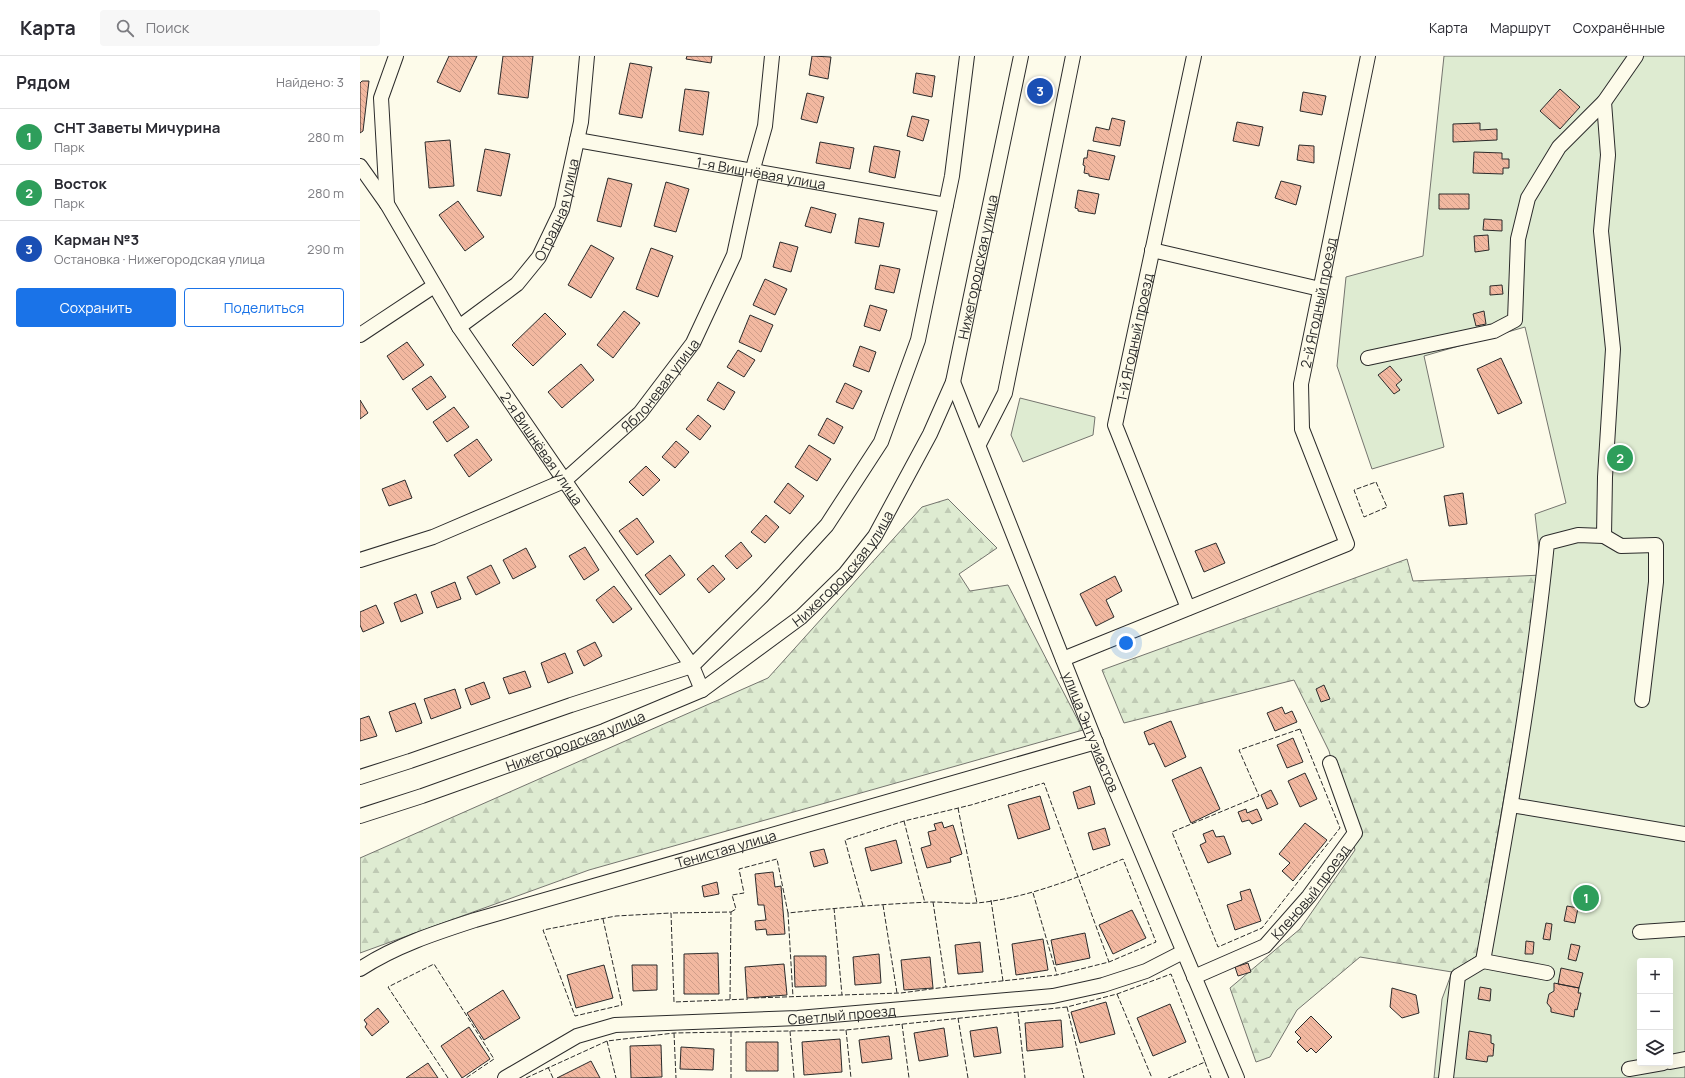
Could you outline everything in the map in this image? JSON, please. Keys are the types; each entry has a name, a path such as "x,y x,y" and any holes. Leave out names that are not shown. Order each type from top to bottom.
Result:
{"street":[{"name":"2-я Вишнёвая улица","path":"387,204 380,98 396,56"},
{"name":"Отрадная улица","path":"459,327 517,284 539,257 562,209 581,122 587,56"},
{"name":"Яблоневая улица","path":"360,560 433,537 564,481 640,413 693,343 734,255 752,172 765,126 772,56"},
{"path":"360,777 418,759 571,705 692,666 762,596 827,525 881,442 918,340 952,176 967,56"},
{"name":"Нижегородская улица","path":"360,816 422,796 604,731 702,690 801,618 845,574 875,536 930,434 953,382 1021,56"},
{"path":"979,444 1005,393 1073,56"},
{"name":"1-й Ягодный проезд","path":"1188,608 1115,425 1194,56"},
{"name":"2-й Ягодный проезд","path":"1188,608 1347,544 1302,429 1301,384 1368,56"},
{"path":"1368,358 1494,330 1515,320 1518,239 1528,198 1559,147 1604,102 1636,56"},
{"path":"1604,102 1608,155 1601,231 1613,349 1605,476 1604,536"},
{"name":"1-я Вишнёвая улица","path":"577,140 946,205"},
{"name":"2-я Вишнёвая улица","path":"360,166 387,204 459,327 692,666 702,690"},
{"path":"1152,250 1320,289"},
{"path":"360,335 434,286"},
{"name":"улица Энтузиастов","path":"953,382 979,444 1096,742 1237,1078"},
{"path":"1483,961 1511,805 1538,627 1547,543 1578,535 1604,536 1621,546 1656,545 1656,582 1642,700"},
{"path":"1063,659 1188,608"},
{"name":"Тенистая улица","path":"360,969 377,958 418,939 475,920 1096,742"},
{"name":"Кленовый проезд","path":"1194,977 1265,946 1310,896 1355,833 1330,763"},
{"path":"1511,805 1685,834"},
{"path":"1640,932 1685,929"},
{"name":"Светлый проезд","path":"505,1078 577,1036 615,1025 798,1018 1053,996 1103,985 1146,971 1183,952"},
{"path":"1446,1078 1458,976 1483,961 1547,973"},
{"path":"1673,1061 1685,1059"},
{"path":"1629,1069 1646,1066"}],"green space":[{"path":"1444,56 1685,56 1685,1078 1434,1078 1442,999 1452,972 1477,956 1542,575 1535,514 1566,503 1525,327 1424,356 1444,447 1372,469 1337,366 1346,277 1423,256"},
{"path":"1020,398 1095,417 1093,435 1023,462 1011,435"},
{"path":"948,499 997,548 959,574 970,591 1008,585 1083,730 589,870 360,953 360,858 768,678 922,507"},
{"path":"1407,559 1413,581 1542,575 1477,956 1452,972 1360,957 1297,1010 1270,1057 1256,1062 1230,988 1300,929 1355,850 1329,751 1294,680 1124,723 1102,670"}],"building":[{"path":"449,56 477,56 460,92 437,82"},
{"path":"503,56 533,56 528,98 498,94"},
{"path":"687,56 712,56 711,63 686,59"},
{"path":"812,56 831,57 828,79 809,75"},
{"path":"630,63 652,67 642,118 619,114"},
{"path":"916,73 935,76 932,97 913,93"},
{"path":"362,81 369,81 363,131 360,133 360,83"},
{"path":"685,89 709,92 703,135 679,131"},
{"path":"1560,89 1580,107 1560,129 1540,111"},
{"path":"1303,92 1326,96 1322,115 1300,111"},
{"path":"807,93 824,97 817,123 801,119"},
{"path":"912,116 929,120 923,141 907,136"},
{"path":"1112,118 1125,121 1120,146 1093,141 1096,127 1109,130"},
{"path":"1237,122 1263,127 1259,146 1233,141"},
{"path":"1480,123 1480,130 1497,129 1497,140 1453,142 1453,124"},
{"path":"450,140 454,186 429,188 425,142"},
{"path":"820,142 854,148 850,169 816,163"},
{"path":"1299,145 1314,146 1314,163 1297,160"},
{"path":"874,146 900,151 895,178 869,172"},
{"path":"485,149 510,154 501,196 477,191"},
{"path":"1088,150 1115,156 1109,180 1089,176 1089,174 1084,173 1084,158 1087,158"},
{"path":"1474,152 1502,153 1502,159 1509,159 1509,168 1503,168 1503,174 1473,173"},
{"path":"608,178 632,184 621,227 597,221"},
{"path":"1281,181 1301,186 1296,205 1275,198"},
{"path":"666,182 689,189 676,232 654,226"},
{"path":"1078,190 1099,194 1095,214 1078,211 1078,209 1075,208"},
{"path":"1439,194 1469,194 1469,209 1439,209"},
{"path":"458,201 484,237 465,251 439,215"},
{"path":"811,207 836,214 831,233 805,226"},
{"path":"859,218 884,223 879,247 855,243"},
{"path":"1484,219 1502,220 1502,231 1483,230"},
{"path":"1488,235 1489,250 1475,252 1474,236"},
{"path":"780,242 798,247 791,272 773,267"},
{"path":"591,245 614,258 591,298 568,285"},
{"path":"651,248 673,256 658,297 636,289"},
{"path":"880,265 900,269 894,293 875,289"},
{"path":"765,279 787,289 775,315 753,305"},
{"path":"1502,285 1503,294 1490,295 1490,286"},
{"path":"870,305 887,310 880,331 864,326"},
{"path":"624,311 640,323 613,358 597,345"},
{"path":"1484,311 1486,324 1476,326 1473,314"},
{"path":"545,313 566,334 533,366 512,345"},
{"path":"750,315 773,325 761,352 739,342"},
{"path":"407,342 424,365 403,380 387,356"},
{"path":"860,346 876,352 869,372 853,366"},
{"path":"738,350 755,360 744,377 727,367"},
{"path":"1501,358 1522,403 1498,414 1477,369"},
{"path":"581,364 594,380 562,408 548,392"},
{"path":"1390,366 1402,380 1396,385 1400,390 1394,394 1378,375"},
{"path":"431,376 446,397 427,410 412,389"},
{"path":"718,382 735,392 724,410 707,400"},
{"path":"845,383 862,391 853,409 836,402"},
{"path":"360,400 368,413 360,419"},
{"path":"454,407 469,427 447,442 433,422"},
{"path":"698,415 711,426 700,440 686,429"},
{"path":"827,418 843,427 834,444 818,435"},
{"path":"477,439 492,460 469,477 454,455"},
{"path":"676,441 689,452 675,468 662,457"},
{"path":"809,445 831,459 817,481 795,467"},
{"path":"646,466 660,480 643,496 629,482"},
{"path":"405,480 412,498 389,506 382,489"},
{"path":"788,483 804,496 790,514 774,502"},
{"path":"1463,493 1467,524 1449,526 1444,496"},
{"path":"766,515 779,527 765,543 751,532"},
{"path":"637,518 654,542 637,555 619,531"},
{"path":"741,542 752,556 737,569 725,556"},
{"path":"1216,543 1225,563 1204,572 1195,551"},
{"path":"585,547 599,570 584,580 569,556"},
{"path":"526,548 536,567 513,579 503,560"},
{"path":"670,555 685,575 660,595 645,575"},
{"path":"491,565 500,583 476,595 467,577"},
{"path":"713,565 725,579 709,593 697,579"},
{"path":"1115,576 1122,591 1106,600 1114,617 1096,626 1080,594"},
{"path":"455,582 461,599 437,608 431,592"},
{"path":"614,586 632,609 613,623 596,600"},
{"path":"416,594 423,613 401,622 394,603"},
{"path":"376,605 384,623 363,632 360,625 360,612"},
{"path":"595,642 602,656 584,666 577,651"},
{"path":"565,653 573,673 548,683 541,663"},
{"path":"525,671 531,687 509,694 503,678"},
{"path":"484,682 490,698 471,705 465,689"},
{"path":"1324,685 1330,699 1321,702 1316,689"},
{"path":"455,689 461,708 431,719 424,699"},
{"path":"415,703 422,723 396,732 389,712"},
{"path":"1282,707 1285,714 1292,711 1297,722 1275,731 1267,713"},
{"path":"369,716 377,736 360,741 360,719"},
{"path":"1171,721 1186,757 1165,767 1154,743 1149,745 1144,732"},
{"path":"1293,738 1303,762 1287,768 1277,745"},
{"path":"1201,767 1220,809 1191,823 1172,780"},
{"path":"1305,773 1317,799 1300,807 1288,781"},
{"path":"1090,786 1095,804 1078,809 1073,792"},
{"path":"1271,790 1278,804 1267,809 1261,795"},
{"path":"1040,796 1050,829 1018,839 1008,805"},
{"path":"1246,809 1247,813 1257,809 1262,820 1252,824 1249,820 1242,822 1238,812"},
{"path":"942,822 944,828 953,825 962,854 950,858 951,862 927,868 921,848 931,845 928,832 936,830 934,824"},
{"path":"1305,823 1327,840 1293,881 1282,871 1290,863 1279,854"},
{"path":"1105,828 1110,845 1093,850 1088,833"},
{"path":"1213,830 1216,837 1224,836 1231,854 1208,863 1200,845 1206,842 1203,834"},
{"path":"896,840 902,863 871,871 865,848"},
{"path":"824,849 828,863 814,867 810,852"},
{"path":"773,872 775,887 781,886 785,934 767,935 766,929 756,930 755,921 766,920 764,905 758,905 755,874"},
{"path":"717,882 719,894 704,897 702,886"},
{"path":"1250,889 1261,921 1235,930 1227,905 1242,900 1240,892"},
{"path":"1567,906 1578,908 1575,923 1564,921"},
{"path":"1132,910 1146,938 1113,954 1099,925"},
{"path":"1546,923 1552,924 1550,940 1543,939"},
{"path":"1085,933 1090,958 1056,965 1051,940"},
{"path":"1043,939 1048,970 1016,975 1012,944"},
{"path":"1526,941 1534,942 1533,954 1525,954"},
{"path":"980,942 983,972 958,974 955,945"},
{"path":"1571,944 1580,946 1576,961 1568,959"},
{"path":"718,953 719,994 684,994 684,954"},
{"path":"879,954 881,983 855,985 853,957"},
{"path":"794,956 826,956 826,986 795,987"},
{"path":"930,957 933,988 904,990 901,960"},
{"path":"1248,963 1251,972 1238,976 1235,967"},
{"path":"784,964 787,995 747,998 745,967"},
{"path":"604,965 613,998 576,1008 567,975"},
{"path":"632,965 657,965 657,990 633,991"},
{"path":"1561,968 1583,973 1579,988 1558,984"},
{"path":"1554,983 1579,988 1578,993 1581,993 1577,1010 1575,1009 1574,1017 1551,1012 1551,1008 1547,1003 1549,994 1554,991"},
{"path":"1480,987 1491,989 1490,1001 1478,999"},
{"path":"1392,988 1416,995 1419,1013 1402,1018 1390,1007"},
{"path":"503,990 520,1018 484,1040 467,1013"},
{"path":"1106,1002 1115,1034 1080,1043 1071,1012"},
{"path":"1170,1004 1186,1042 1153,1056 1137,1018"},
{"path":"378,1008 389,1022 372,1036 365,1027 367,1024 364,1020"},
{"path":"1311,1016 1332,1037 1316,1053 1311,1048 1307,1052 1297,1042 1301,1038 1295,1032"},
{"path":"1061,1020 1063,1047 1027,1051 1025,1023"},
{"path":"469,1027 490,1059 462,1078 441,1046"},
{"path":"997,1027 1001,1053 974,1057 970,1031"},
{"path":"944,1028 948,1056 919,1061 914,1033"},
{"path":"1469,1031 1491,1035 1491,1043 1494,1044 1493,1056 1488,1056 1487,1062 1466,1059"},
{"path":"889,1036 892,1059 862,1063 859,1040"},
{"path":"840,1039 842,1072 804,1075 802,1042"},
{"path":"746,1042 778,1042 778,1071 746,1071"},
{"path":"661,1045 662,1077 631,1078 630,1046"},
{"path":"681,1047 714,1049 713,1070 680,1069"},
{"path":"591,1061 600,1078 557,1078"},
{"path":"428,1063 438,1078 406,1078"}],"fence":[{"path":"1376,482 1387,507 1364,517 1354,490 1376,482"},
{"path":"1300,729 1340,828 1262,928 1218,947 1172,832 1259,796 1239,750 1300,729"},
{"path":"863,906 845,840 904,821 971,805 1044,783 1109,962"},
{"path":"958,808 977,903"},
{"path":"904,821 925,903"},
{"path":"731,912 736,909 732,895 744,893 739,869 777,859 788,913"},
{"path":"754,998 901,993 1057,975 1109,962 1156,942 1123,859 1052,886 1015,897 977,903 931,902 788,913 793,997"},
{"path":"1033,893 1057,975"},
{"path":"991,900 1003,981"},
{"path":"933,902 946,987"},
{"path":"883,905 897,993"},
{"path":"834,908 842,995"},
{"path":"730,999 731,912 671,913 674,1002 748,999"},
{"path":"603,919 622,1005 575,1016 543,930 616,916 671,913"},
{"path":"448,1078 388,987 434,964 494,1059 466,1078"},
{"path":"526,1078 607,1041 674,1033 846,1030 1067,1007 1117,994 1171,974 1205,1062 1168,1078"},
{"path":"1117,994 1152,1078"},
{"path":"1067,1007 1084,1078"},
{"path":"1018,1012 1025,1078"},
{"path":"958,1018 968,1078"},
{"path":"902,1024 909,1078"},
{"path":"846,1030 851,1078"},
{"path":"790,1031 794,1078"},
{"path":"731,1032 731,1078"},
{"path":"674,1033 676,1078"},
{"path":"607,1041 616,1078"},
{"path":"1205,1062 1211,1078"},
{"path":"548,1067 553,1078"}],"place":[{"name":"Карман №3","path":"1040,91"},
{"name":"Восток","path":"1620,458"},
{"name":"СНТ Заветы Мичурина","path":"1586,898"}]}
